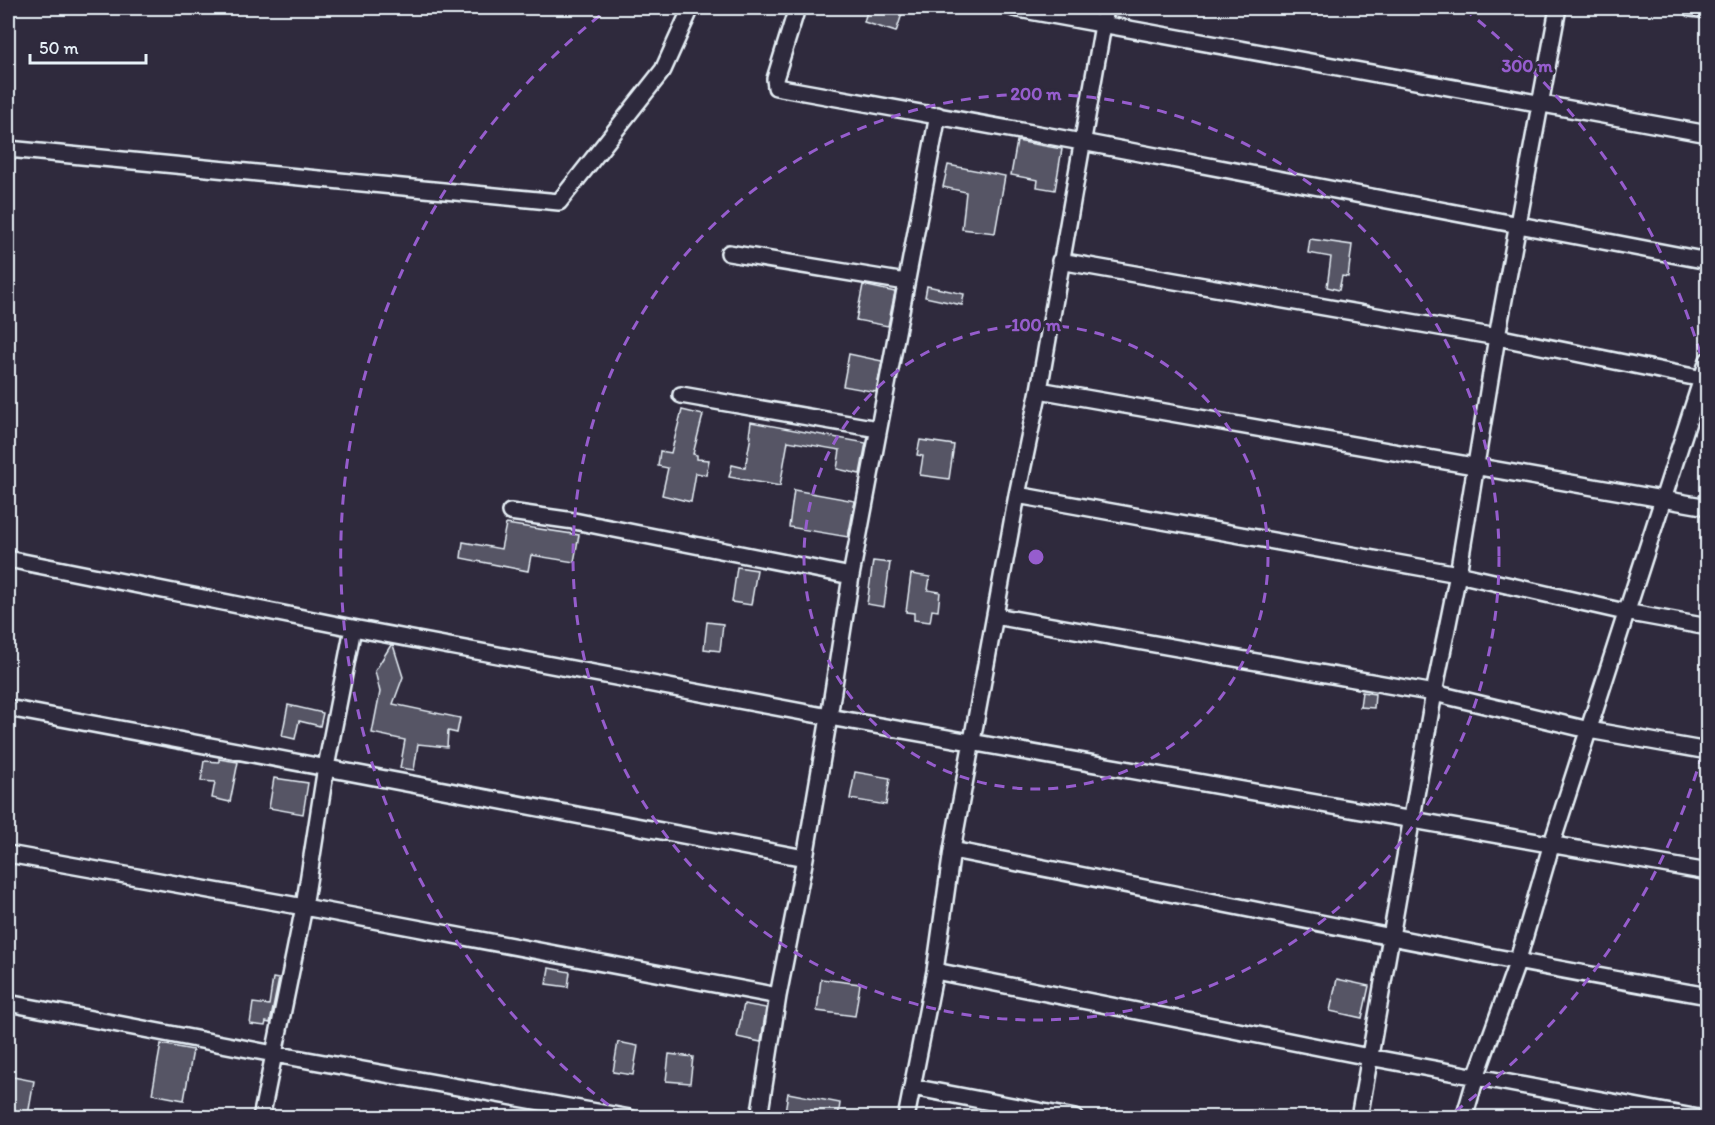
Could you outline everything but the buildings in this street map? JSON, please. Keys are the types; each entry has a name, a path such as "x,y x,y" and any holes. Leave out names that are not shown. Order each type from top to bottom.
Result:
{"street":[{"path":"8,149 559,202 663,70 691,8"},
{"path":"797,8 775,79 776,87 938,115 1707,261"},
{"path":"1013,8 1104,15 1540,104 1707,134"},
{"path":"1359,1118 1434,693 1458,574 1497,337 1558,8"},
{"path":"1691,8 1707,10"},
{"path":"906,1118 935,971 952,850 1017,495 1039,390 1104,15"},
{"path":"759,1118 778,996 829,717 851,576 938,115"},
{"path":"729,253 906,282"},
{"path":"1060,261 1497,337 1704,379"},
{"path":"1464,1118 1476,1077 1517,963 1552,843 1625,612 1704,379 1707,360"},
{"path":"1039,390 1707,507"},
{"path":"681,395 878,429"},
{"path":"1017,495 1458,574 1625,612 1707,627"},
{"path":"510,512 574,521 851,576"},
{"path":"8,559 353,628 829,717 972,740 1411,821 1552,843 1707,872"},
{"path":"995,616 1434,693 1589,730 1707,751"},
{"path":"261,1118 304,907 326,767 353,628"},
{"path":"8,708 805,858"},
{"path":"952,850 1517,963 1707,996"},
{"path":"8,854 778,996"},
{"path":"935,971 1369,1058 1699,1118"},
{"path":"8,1003 630,1118"},
{"path":"912,1087 1075,1118"}]}
